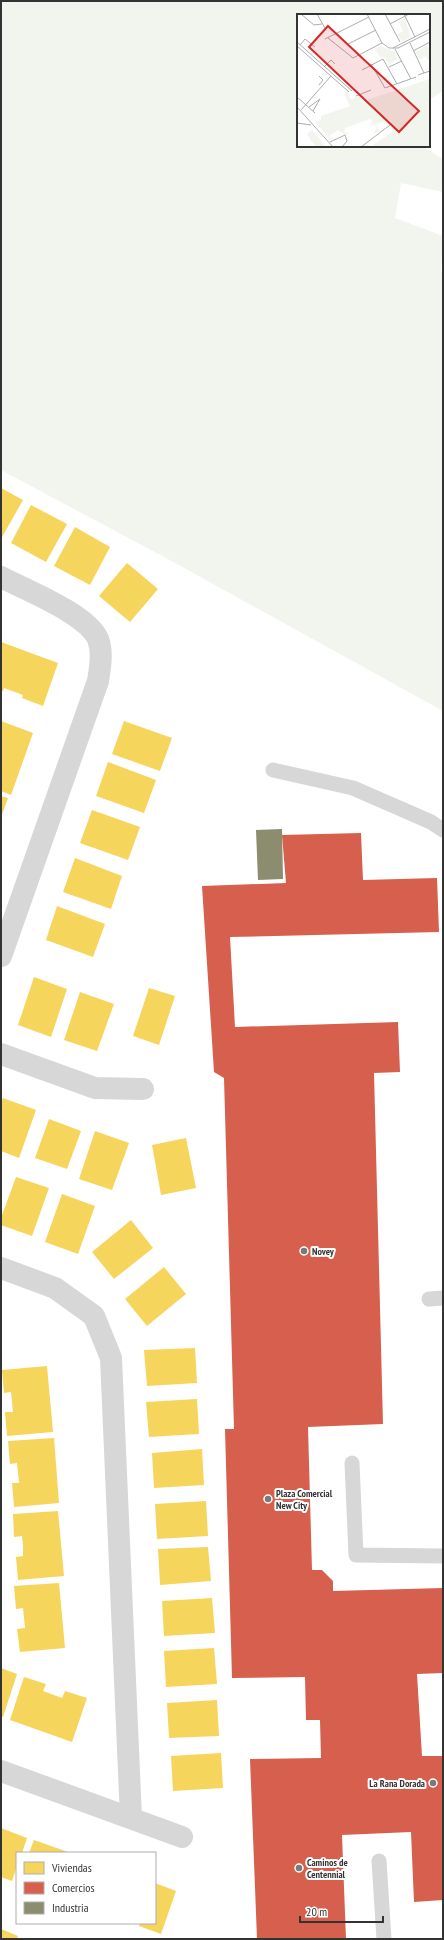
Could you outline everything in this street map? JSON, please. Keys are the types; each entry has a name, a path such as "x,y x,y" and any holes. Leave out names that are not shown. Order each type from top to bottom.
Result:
{"street":[{"path":"1,578 67,610 85,622 98,639 101,658 98,681 1,956"},
{"path":"1,1054 95,1088 143,1089"},
{"path":"1,1268 55,1288 94,1316 111,1358 131,1818"},
{"path":"1,1771 182,1836"}],"lane":[{"path":"273,770 353,788 432,822 443,830"},
{"path":"352,1463 356,1555 443,1556"},
{"path":"379,1861 384,1939"}],"shaded area":[{"path":"1,1 443,1 443,91 430,99 430,14 297,14 297,147 424,147 443,159 443,192 401,183 395,218 443,236 441,271 443,272 443,711 166,558 1,470"}],"building: Viviendas":[{"path":"1,488 23,500 1,539"},
{"path":"31,505 67,524 46,562 11,543"},
{"path":"75,527 110,547 90,585 54,566"},
{"path":"127,563 158,589 130,622 99,596"},
{"path":"1,642 58,663 43,706 22,698 23,695 4,688 3,691 1,691"},
{"path":"1,721 33,733 11,795 1,791"},
{"path":"124,721 172,738 160,771 112,754"},
{"path":"108,762 156,780 144,813 96,796"},
{"path":"1,796 8,798 1,817"},
{"path":"92,810 140,827 128,860 80,843"},
{"path":"75,858 122,876 111,909 63,892"},
{"path":"57,906 105,924 93,957 46,940"},
{"path":"34,977 67,989 51,1037 18,1025"},
{"path":"149,988 175,996 159,1045 133,1036"},
{"path":"80,992 114,1004 97,1051 64,1040"},
{"path":"3,1098 36,1110 19,1158 1,1151 1,1103"},
{"path":"49,1119 81,1131 67,1169 35,1158"},
{"path":"95,1131 129,1143 112,1190 79,1179"},
{"path":"186,1138 196,1188 161,1195 152,1145"},
{"path":"16,1177 49,1188 32,1236 1,1225 1,1218"},
{"path":"62,1194 95,1206 78,1254 45,1242"},
{"path":"131,1220 153,1248 114,1279 92,1252"},
{"path":"164,1267 186,1294 147,1326 125,1299"},
{"path":"195,1348 197,1383 147,1386 144,1350"},
{"path":"47,1366 53,1432 7,1436 5,1412 13,1412 11,1392 4,1393 2,1370"},
{"path":"197,1399 199,1434 149,1437 146,1402"},
{"path":"54,1438 59,1503 14,1507 12,1483 19,1483 17,1463 10,1464 8,1441"},
{"path":"202,1449 204,1485 154,1488 152,1453"},
{"path":"206,1501 208,1536 157,1539 155,1504"},
{"path":"58,1511 64,1576 18,1580 16,1557 23,1556 23,1546 22,1536 14,1537 13,1514"},
{"path":"208,1547 211,1581 160,1585 158,1549"},
{"path":"59,1583 65,1648 20,1652 17,1629 25,1628 23,1608 16,1609 14,1586"},
{"path":"212,1598 215,1633 164,1636 162,1601"},
{"path":"214,1648 217,1684 166,1687 164,1651"},
{"path":"1,1668 17,1674 3,1717 1,1716"},
{"path":"24,1677 46,1684 43,1691 62,1698 65,1691 87,1698 72,1742 10,1720"},
{"path":"217,1700 219,1736 169,1738 167,1703"},
{"path":"221,1753 223,1788 173,1791 171,1756"},
{"path":"1,1828 27,1838 22,1852 16,1852 16,1869 12,1881 1,1877"},
{"path":"34,1840 68,1852 29,1852"},
{"path":"156,1883 176,1891 161,1934 139,1926 140,1924 156,1924"},
{"path":"1,1929 18,1936 17,1939 1,1939"}],"building: Comercios":[{"path":"361,833 363,880 437,878 439,932 230,937 235,1027 398,1022 400,1072 374,1073 383,1424 308,1427 312,1570 322,1570 333,1581 333,1591 443,1588 443,1673 417,1674 422,1756 443,1756 443,1900 414,1902 411,1832 342,1835 346,1939 257,1939 250,1759 321,1758 320,1720 306,1720 305,1677 232,1678 225,1429 234,1429 224,1078 214,1072 202,886 286,883 282,835"}],"building: Industria":[{"path":"282,829 283,879 258,880 256,830"}],"place":[{"name":"Novey","path":"304,1251"},
{"name":"Plaza Comercial New City","path":"268,1499"},
{"name":"La Rana Dorada","path":"433,1783"},
{"name":"Caminos de Centennial","path":"299,1868"}]}
